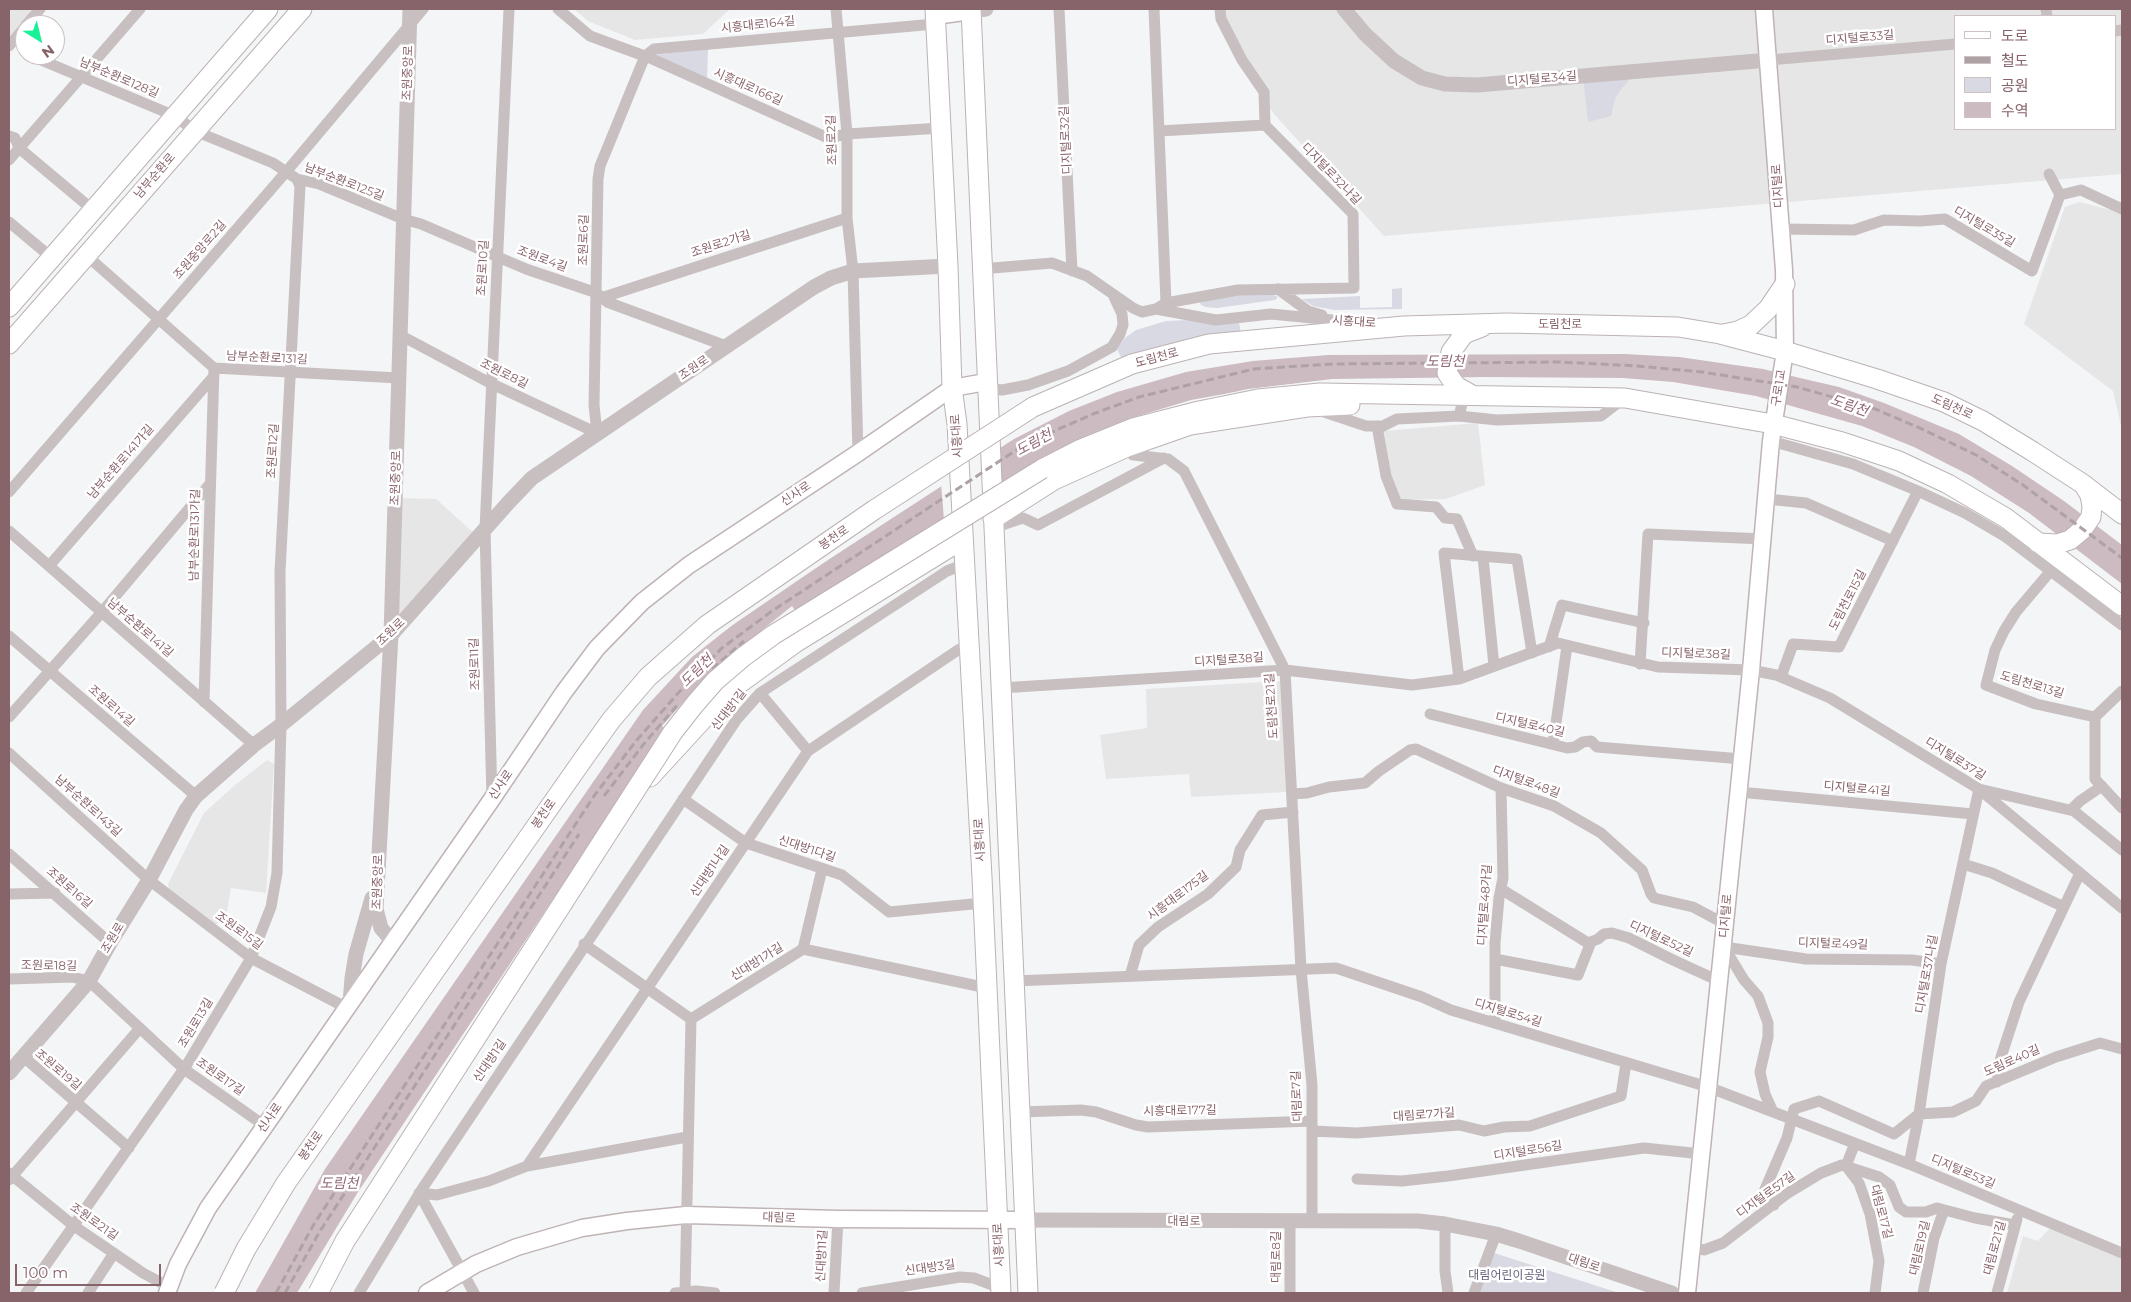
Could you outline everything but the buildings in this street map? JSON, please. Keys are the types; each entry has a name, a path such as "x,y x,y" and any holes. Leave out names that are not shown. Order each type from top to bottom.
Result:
{"main road":[{"name":"남부순환로","path":"9,307 268,9"},
{"name":"남부순환로","path":"9,344 302,9"},
{"path":"935,16 976,9 990,517 1001,688 1028,1293"},
{"name":"디지털로","path":"1764,9 1785,284 1784,357"},
{"name":"시흥대로","path":"935,16 948,266 952,388 965,568 1001,1290"},
{"path":"1720,334 1738,331 1751,325 1768,309 1785,284"},
{"path":"1465,404 1447,373 1451,352 1464,334 1488,325"},
{"name":"도림천로","path":"977,444 1034,407 1132,364 1209,344 1404,326 1669,326 1720,334 1784,357 1877,379 1944,402 1983,422 2122,514"},
{"name":"구로1교","path":"1773,426 1784,357"},
{"path":"952,388 986,385"},
{"name":"신사로","path":"168,1290 178,1264 208,1208 596,648 642,602 689,565 952,388"},
{"path":"990,517 1034,473 1081,449 1133,428 1216,407 1258,399 1320,393 1465,404"},
{"path":"318,1293 345,1240 673,732 715,681 773,635 1054,480 1125,448 1190,425 1307,407 1465,404 1555,397 1625,398 1773,426 1842,442 1898,461 1948,484 2006,518 2043,543 2055,565 2122,606"},
{"name":"디지털로","path":"1687,1293 1724,947 1764,539 1773,426"},
{"name":"봉천로","path":"224,1293 246,1249 286,1183 584,758 612,719 648,677 707,625 874,510 977,444"},
{"path":"2043,543 2058,544 2070,540 2082,530 2091,517 2092,506 2086,490"},
{"path":"632,796 729,691 795,643 912,571 963,532"},
{"name":"대림로","path":"427,1293 494,1255 562,1233 605,1224 686,1215 838,1219 1025,1220"}],"street":[{"path":"9,160 140,9"},
{"name":"조원중앙로","path":"392,941 377,920 377,882 384,799 391,635 410,9"},
{"name":"조원중앙로2길","path":"9,492 286,172 423,9"},
{"name":"조원로10길","path":"485,529 490,384 498,257 509,9"},
{"name":"시흥대로166길","path":"558,9 590,36 645,56 828,138 847,134 941,128"},
{"name":"조원로2길","path":"836,9 847,134 847,218 853,271"},
{"name":"디지털로32길","path":"1058,9 1072,271"},
{"path":"1154,9 1159,132 1161,306"},
{"path":"1159,132 1265,125 1264,92 1242,60 1221,19 1220,9"},
{"name":"디지털로34길","path":"1344,9 1365,34 1394,61 1422,78 1445,84 1477,85 1768,60"},
{"name":"시흥대로164길","path":"645,56 654,49 838,31 935,16"},
{"name":"디지털로33길","path":"1768,60 1954,44"},
{"name":"조원로6길","path":"597,433 594,405 600,295 600,166 645,56"},
{"name":"남부순환로128길","path":"53,65 175,116 195,131"},
{"name":"디지털로32나길","path":"1111,294 1142,312 1161,306 1238,290 1354,288 1353,214 1265,125"},
{"name":"남부순환로125길","path":"195,131 273,163 296,179 318,184 403,220"},
{"path":"9,136 15,138 19,148 93,210"},
{"path":"2049,174 2060,195 2081,190 2122,209"},
{"name":"조원로12길","path":"281,726 280,572 300,186 296,179"},
{"name":"디지털로35길","path":"1781,229 1854,230 1884,220 1920,221 1945,219 2032,271 2060,195"},
{"name":"조원로2가길","path":"600,295 847,218"},
{"name":"조원로4길","path":"403,220 421,224 498,257 600,295 607,302 726,346"},
{"path":"9,222 52,258"},
{"name":"남부순환로131길","path":"86,255 214,372 399,378"},
{"path":"982,269 1052,264 1087,276 1111,294 1118,302 1123,325 1112,347 1068,371 1028,385 1002,390 986,385"},
{"name":"조원로","path":"9,1074 89,981 149,880 186,810 196,796 254,745 281,726 391,635 532,478 814,287 831,278 853,271 948,266"},
{"path":"853,271 858,453"},
{"path":"1278,289 1308,311 1353,322"},
{"name":"시흥대로","path":"1161,306 1216,320 1271,314 1404,326"},
{"name":"조원로8길","path":"400,336 490,384 597,433"},
{"name":"남부순환로131가길","path":"204,702 214,372"},
{"name":"남부순환로141가길","path":"49,566 214,372"},
{"path":"1307,407 1334,414 1366,426 1383,426 1397,419 1465,404 1497,420 1601,416 1625,398"},
{"path":"1377,426 1386,476 1397,504 1436,507 1445,518 1457,519 1478,556 1494,666"},
{"path":"1773,426 1852,464 1965,513 2055,565 2122,625"},
{"name":"도림천로21길","path":"1125,448 1133,455 1164,458 1184,471 1285,670 1301,969"},
{"path":"990,517 1023,518 1038,525 1164,458"},
{"path":"9,717 102,612 210,485"},
{"name":"도림천로15길","path":"1781,677 1793,644 1840,647 1918,491"},
{"path":"1767,499 1806,503 1893,541"},
{"name":"조원로11길","path":"485,529 492,799"},
{"name":"남부순환로141길","path":"9,531 254,745"},
{"path":"1640,664 1648,534 1764,539"},
{"path":"1459,679 1444,554 1517,560 1532,652"},
{"name":"도림천로13길","path":"2055,565 2016,612 2001,637 1992,660 1986,685 2036,704 2095,716"},
{"name":"신대방1길","path":"360,1293 419,1193 584,944 737,719 760,693 947,571 960,566 965,568"},
{"path":"1549,647 1562,605 1644,623"},
{"name":"조원로14길","path":"9,636 196,796"},
{"name":"디지털로38길","path":"1001,688 1285,670 1412,685 1459,679 1558,643 1658,667 1751,670"},
{"name":"신대방1나길","path":"526,1166 808,751 958,650 969,645"},
{"path":"1553,744 1567,646"},
{"name":"디지털로37길","path":"1751,670 1781,677 1830,698 1979,789 2080,873 2120,902"},
{"path":"2122,691 2095,716 2095,779 2122,808"},
{"path":"760,693 808,751"},
{"name":"디지털로40길","path":"1430,714 1567,748 1591,741 1597,747 1742,759"},
{"name":"조원로13길","path":"26,1293 184,1069 251,958 270,907 277,873 281,726"},
{"name":"디지털로48길","path":"1292,794 1328,787 1365,783 1378,771 1410,750 1416,749 1501,788 1554,806 1601,833 1642,870 1654,898 1694,907 1725,924"},
{"name":"남부순환로143길","path":"9,753 149,880"},
{"path":"2072,810 2080,801 2102,786"},
{"name":"디지털로48가길","path":"1495,1023 1495,959 1503,878 1501,788"},
{"path":"1979,789 2037,804 2059,806 2072,810 2122,850"},
{"name":"디지털로37나길","path":"1909,1164 1919,1114 1941,964 1979,789"},
{"name":"디지털로41길","path":"1739,792 1973,814"},
{"name":"신대방1다길","path":"683,799 746,843 842,875 888,912 983,903"},
{"name":"시흥대로175길","path":"1130,976 1138,945 1158,927 1208,894 1236,866 1240,850 1262,815 1293,812"},
{"name":"조원로16길","path":"9,854 110,943"},
{"path":"1963,864 1992,873 2064,907"},
{"path":"803,949 822,869"},
{"path":"1997,1082 2001,1057 2019,1002 2080,873"},
{"name":"조원로15길","path":"149,880 251,958 349,1005"},
{"path":"349,1005 356,954 377,882"},
{"path":"1495,959 1578,975 1591,942 1588,943 1501,888"},
{"path":"9,894 55,893"},
{"name":"디지털로52길","path":"1591,942 1598,940 1604,934 1612,933 1629,938 1719,981"},
{"path":"584,944 691,1019 686,1215 680,1293 696,1291 715,1293"},
{"path":"1724,947 1744,980 1758,996 1768,1023 1768,1037 1760,1072 1765,1094 1773,1112"},
{"name":"디지털로49길","path":"1724,947 1806,958 1912,960 1941,964"},
{"name":"신대방1가길","path":"691,1019 803,949 987,988"},
{"name":"디지털로54길","path":"1301,969 1336,968 1422,997 1451,1010 1708,1087"},
{"path":"1014,981 1301,969"},
{"name":"대림로7길","path":"1301,969 1312,1085 1312,1222"},
{"name":"조원로18길","path":"9,979 72,977 89,981"},
{"name":"조원로17길","path":"89,981 184,1069 265,1126"},
{"path":"76,1103 140,1028"},
{"name":"도림로40길","path":"1919,1114 1953,1112 1976,1101 1986,1086 2056,1057 2100,1043 2122,1049"},
{"name":"조원로19길","path":"22,1058 26,1059 129,1148"},
{"name":"대림로7가길","path":"1312,1126 1357,1132 1459,1125 1484,1131 1504,1126 1530,1126 1621,1096 1626,1063"},
{"name":"디지털로53길","path":"1708,1087 1909,1164 2122,1254"},
{"path":"1774,1204 1763,1194 1787,1138 1794,1108 1820,1101 1894,1134 1919,1114"},
{"name":"조원로19길","path":"10,1176 76,1103"},
{"name":"시흥대로177길","path":"1020,1112 1081,1110 1096,1112 1148,1127 1312,1126"},
{"path":"419,1193 437,1195 489,1181 526,1166 687,1137"},
{"path":"1855,1143 1846,1166 1879,1177 1890,1185 1898,1207 1906,1212 1926,1212 1937,1208 1975,1218 2015,1225"},
{"name":"디지털로56길","path":"1357,1179 1402,1181 1644,1148 1702,1154"},
{"name":"디지털로57길","path":"1692,1247 1704,1250 1723,1243 1788,1194 1822,1173 1842,1165 1846,1166"},
{"name":"대림로17길","path":"1846,1166 1859,1183 1870,1214 1879,1261 1875,1293"},
{"name":"조원로21길","path":"10,1176 74,1226 168,1290"},
{"path":"419,1193 474,1293"},
{"name":"대림로19길","path":"1923,1293 1934,1238 1944,1210"},
{"name":"대림로21길","path":"1997,1293 2020,1210"},
{"name":"신대방11길","path":"834,1293 838,1219"},
{"name":"대림로","path":"1025,1220 1418,1221 1446,1224 1496,1234 1672,1293"},
{"name":"대림로8길","path":"1290,1222 1290,1293"},
{"path":"1446,1224 1445,1271 1448,1293"},
{"path":"1474,1293 1496,1234"},
{"path":"88,1293 114,1253"},
{"name":"신대방3길","path":"862,1293 960,1277 974,1278 1001,1290"}],"shaded area":[{"path":"9,9 34,9 29,15 15,15 15,31 9,38"},
{"path":"574,9 730,9 703,34 635,40 588,21"},
{"path":"1214,9 2122,9 2122,174 1384,236 1274,114 1238,62"},
{"path":"2080,202 2122,213 2122,430 2113,391 2024,324 2065,207"},
{"path":"1478,423 1485,485 1446,499 1401,500 1391,474 1384,431"},
{"path":"399,498 436,499 475,534 394,627"},
{"path":"1281,681 1286,792 1191,797 1189,774 1106,779 1100,735 1147,728 1146,689"},
{"path":"267,760 274,764 266,893 231,888 227,911 214,927 169,890 168,884 204,813"},
{"path":"2050,1228 2122,1258 2122,1293 2007,1293 2023,1236 2038,1241"}],"green space":[{"path":"708,49 707,80 652,55"},
{"path":"1641,71 1629,80 1620,91 1615,99 1611,116 1588,122 1583,76"},
{"path":"1402,288 1402,309 1334,310 1313,306 1302,299 1360,296 1360,308 1392,307 1392,289"},
{"path":"1239,294 1274,295 1278,297 1275,300 1217,308 1205,307 1200,304 1201,302"},
{"path":"1238,318 1241,333 1123,361 1117,349 1125,338 1136,330 1166,321"},
{"name":"대림어린이공원","path":"1494,1253 1619,1293 1478,1293"}],"water":[{"name":"도림천","path":"1625,354 1679,357 1763,369 1839,387 1884,403 1959,434 2012,466 2064,501 2122,545 2122,584 2029,513 1971,476 1914,447 1862,426 1756,396 1673,382 1623,378 1332,379 1258,388 1191,400 1128,419 1081,438 1030,465 770,630 667,728 358,1192 297,1293 255,1293 325,1169 643,710 692,657 754,608 1014,439 1069,411 1117,392 1186,372 1253,361 1328,355"}],"pier":[{"path":"1320,381 1320,383 1258,390 1191,402 1129,421 771,632 666,729 662,726 710,672 792,606 797,613 944,520 941,483 997,447 999,485 1055,451 1102,430 1138,417 1189,402 1248,389"},
{"path":"914,501 699,648 752,606"}],"railway":[{"path":"276,1293 314,1224 594,796 636,741 681,690 722,648 772,611 1027,443 1093,414 1139,397 1254,369 1332,364 1560,362 1702,372 1797,387 1875,409 1922,429 1976,455 2023,485 2122,558"},
{"path":"712,669 744,641"},
{"path":"604,796 643,745 679,703"},
{"path":"285,1293 320,1231 579,834"}]}
